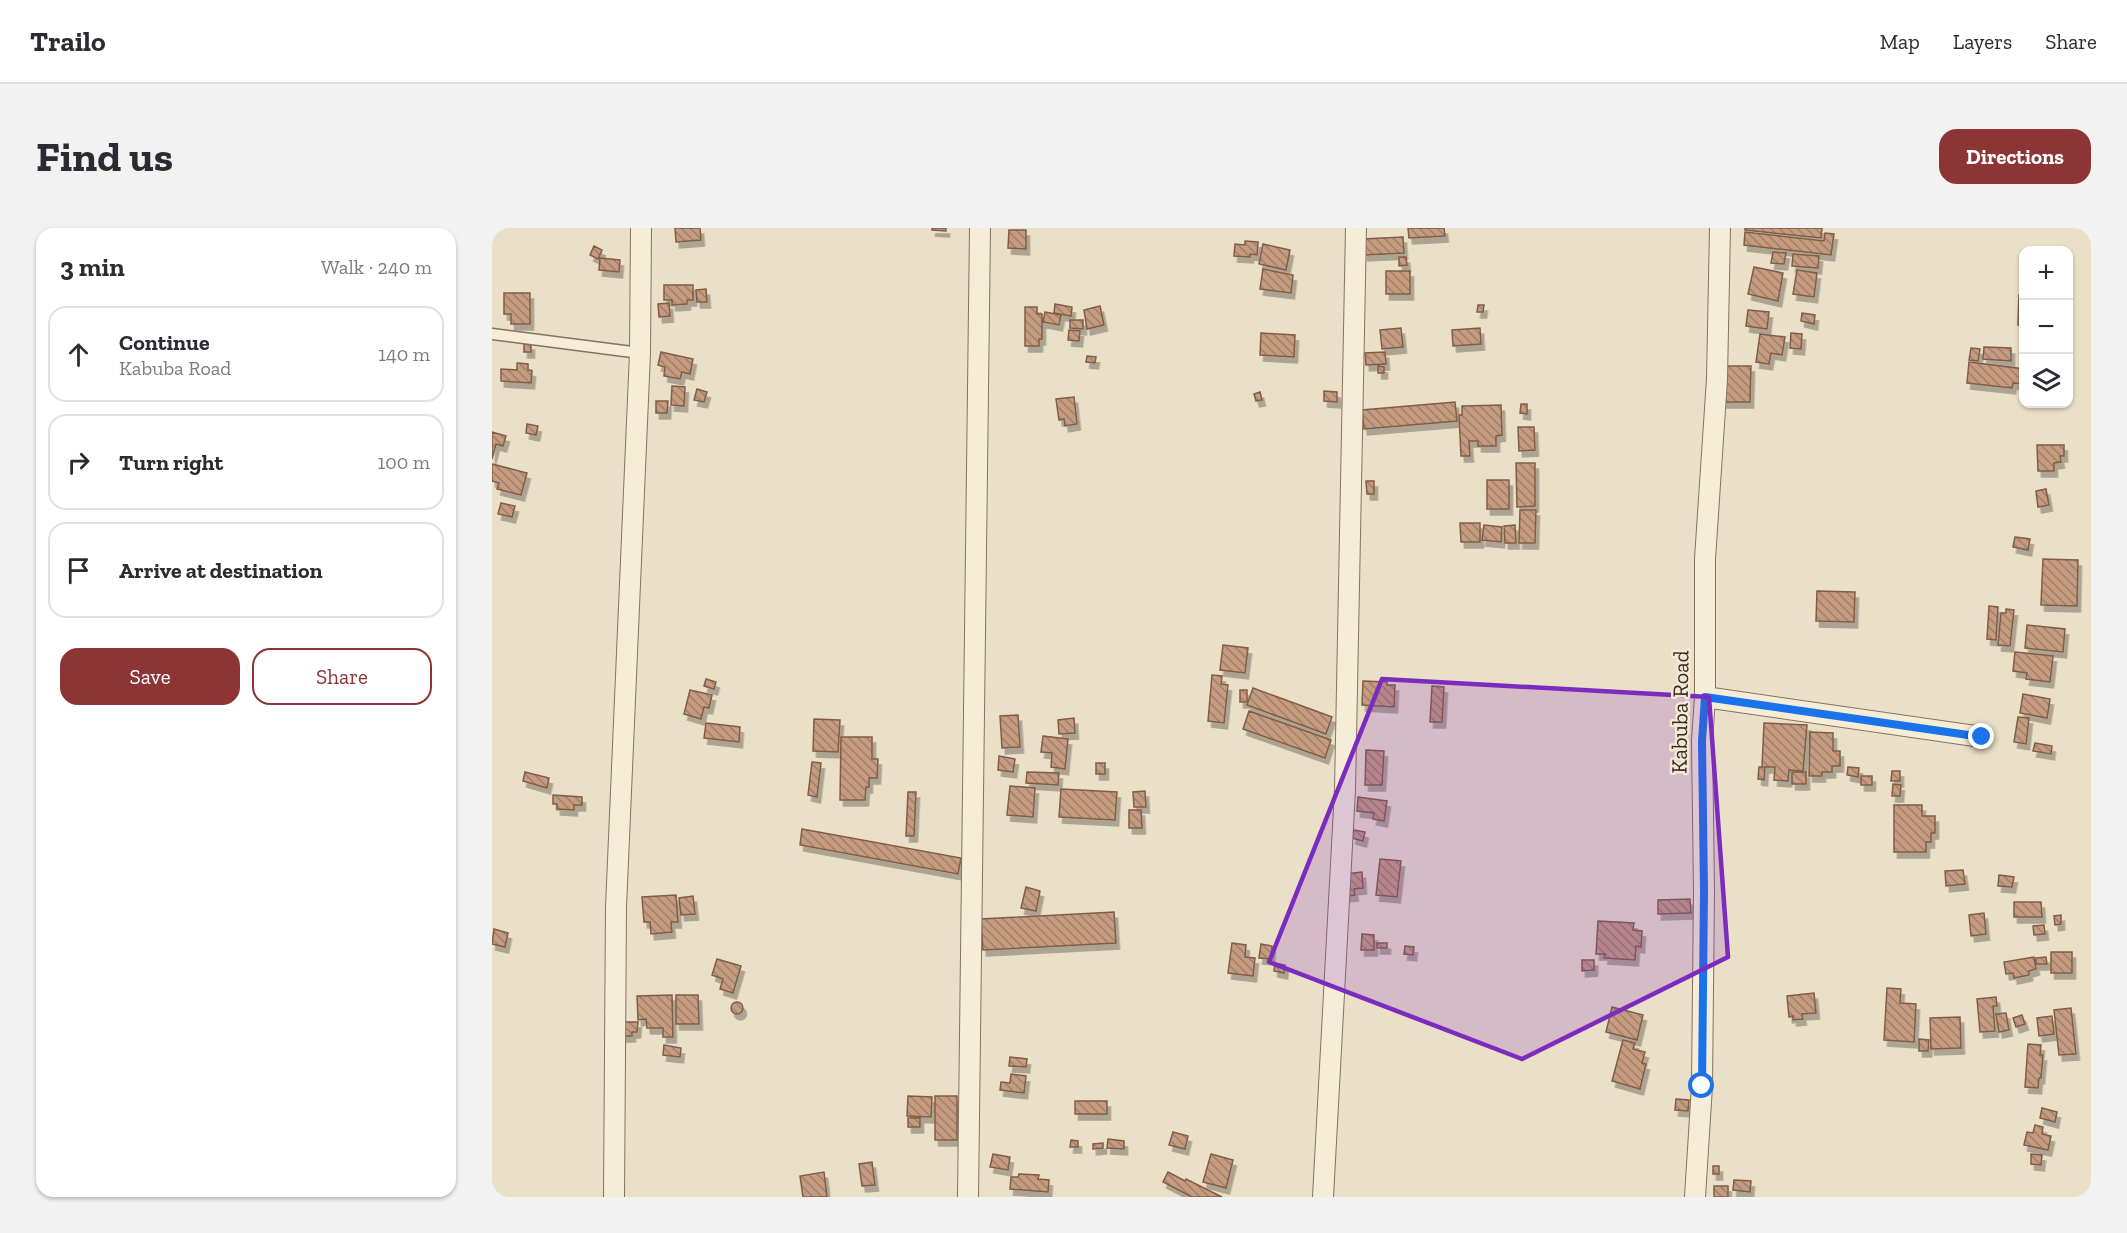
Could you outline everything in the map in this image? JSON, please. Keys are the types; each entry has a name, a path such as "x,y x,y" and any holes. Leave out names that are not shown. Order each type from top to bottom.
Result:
{"street":[{"path":"614,1197 616,907 640,353 641,228"},
{"path":"968,1197 980,228"},
{"path":"1323,1197 1345,790 1356,228"},
{"name":"Kabuba Road","path":"1695,1197 1702,1086 1704,891 1702,741 1705,697 1705,559 1717,379 1720,228"},
{"path":"1705,697 1982,737"}],"lane":[{"path":"492,334 640,353"}],"highlighted area":[{"path":"1382,679 1709,697 1728,957 1522,1059 1269,962"}],"building":[{"path":"675,228 700,228 701,240 676,242"},
{"path":"932,228 946,228 946,231 932,230"},
{"path":"1408,228 1444,228 1445,236 1409,238"},
{"path":"1745,228 1822,228 1821,238 1745,230"},
{"path":"1009,230 1026,230 1026,249 1008,248"},
{"path":"1745,232 1824,241 1825,233 1834,234 1831,255 1744,245"},
{"path":"1403,237 1404,253 1364,255 1363,239"},
{"path":"1245,241 1258,242 1257,255 1234,256 1235,244 1245,245"},
{"path":"1263,244 1290,250 1286,270 1259,264"},
{"path":"594,246 602,250 598,259 590,255"},
{"path":"1773,252 1786,253 1784,264 1771,263"},
{"path":"1793,254 1819,256 1818,268 1792,266"},
{"path":"1399,257 1406,257 1407,265 1399,266"},
{"path":"600,258 620,260 619,272 599,270"},
{"path":"1754,267 1783,273 1778,301 1748,294"},
{"path":"1263,269 1293,275 1291,293 1260,289"},
{"path":"1797,270 1817,273 1814,297 1793,294"},
{"path":"1386,271 1410,271 1410,294 1386,294"},
{"path":"664,285 693,285 693,300 687,300 687,304 672,305 672,300 664,300"},
{"path":"706,289 707,302 697,302 696,290"},
{"path":"504,293 530,293 530,324 511,324 511,314 504,314"},
{"path":"669,303 670,316 659,317 658,304"},
{"path":"1055,304 1072,307 1071,316 1054,313"},
{"path":"1478,305 1484,305 1483,312 1477,312"},
{"path":"1100,306 1104,325 1087,329 1084,310"},
{"path":"1025,307 1037,307 1037,314 1042,314 1042,339 1039,339 1039,346 1025,346"},
{"path":"1748,310 1769,312 1767,329 1746,326"},
{"path":"1045,312 1061,315 1059,325 1043,322"},
{"path":"1802,313 1815,315 1814,324 1801,321"},
{"path":"1070,320 1083,320 1083,329 1070,328"},
{"path":"1401,328 1403,347 1382,349 1380,330"},
{"path":"1480,328 1481,344 1453,346 1452,330"},
{"path":"1069,330 1080,331 1079,341 1068,340"},
{"path":"1261,333 1295,335 1294,357 1260,355"},
{"path":"1791,333 1802,334 1801,349 1790,348"},
{"path":"1760,334 1785,337 1782,355 1771,353 1769,364 1756,362"},
{"path":"524,344 531,344 531,352 524,352"},
{"path":"1984,347 2011,348 2011,361 1983,359"},
{"path":"1971,348 1980,349 1978,361 1969,360"},
{"path":"661,352 693,359 690,374 682,372 680,379 664,376 665,367 658,365"},
{"path":"1385,352 1386,364 1366,365 1365,353"},
{"path":"1087,356 1096,357 1095,363 1086,362"},
{"path":"1969,362 2019,368 2019,384 2013,383 2012,388 1967,383"},
{"path":"517,363 528,364 528,370 532,371 531,383 501,381 501,369 517,370"},
{"path":"1378,366 1384,367 1384,373 1378,373"},
{"path":"1724,366 1751,366 1750,402 1723,402"},
{"path":"672,386 685,387 684,406 671,405"},
{"path":"697,389 707,392 704,402 694,400"},
{"path":"1324,391 1337,392 1337,402 1324,401"},
{"path":"1260,392 1262,400 1256,401 1254,394"},
{"path":"1074,397 1077,424 1065,426 1064,419 1059,420 1056,399"},
{"path":"656,401 668,401 667,413 656,413"},
{"path":"1455,402 1457,421 1364,429 1362,410"},
{"path":"1521,404 1527,404 1527,414 1520,413"},
{"path":"1501,405 1502,435 1496,436 1496,446 1478,446 1478,441 1469,441 1470,456 1461,456 1459,415 1462,415 1462,406"},
{"path":"527,424 538,426 536,435 526,433"},
{"path":"1518,427 1534,427 1535,450 1519,451"},
{"path":"492,432 506,436 503,446 496,444 492,459"},
{"path":"2037,445 2064,445 2064,456 2060,456 2061,462 2054,463 2054,471 2038,471"},
{"path":"1516,463 1535,463 1535,506 1517,507"},
{"path":"492,464 527,473 521,495 497,489 499,483 492,481"},
{"path":"1487,480 1509,480 1509,509 1487,509"},
{"path":"1366,481 1374,481 1374,494 1367,494"},
{"path":"2046,489 2049,505 2038,507 2036,491"},
{"path":"501,503 515,506 512,517 498,514"},
{"path":"1520,510 1536,510 1535,543 1519,543"},
{"path":"1460,523 1480,523 1480,542 1461,542"},
{"path":"1484,525 1502,527 1501,542 1482,540"},
{"path":"1515,525 1516,543 1505,543 1504,526"},
{"path":"2015,537 2030,539 2028,550 2013,547"},
{"path":"2043,559 2078,560 2077,606 2041,605"},
{"path":"1817,591 1855,592 1854,622 1816,621"},
{"path":"1989,606 1998,607 1996,640 1987,639"},
{"path":"2006,609 2014,610 2010,646 1998,645 2001,613 2006,613"},
{"path":"2027,625 2065,629 2063,652 2025,648"},
{"path":"1223,645 1248,648 1245,673 1220,670"},
{"path":"2015,652 2053,656 2050,682 2026,679 2027,673 2013,671"},
{"path":"1212,675 1222,676 1221,684 1228,685 1224,723 1208,721"},
{"path":"706,679 716,682 714,689 704,686"},
{"path":"1363,681 1387,682 1387,685 1395,685 1394,707 1362,705"},
{"path":"1432,686 1444,687 1442,722 1430,722"},
{"path":"1253,688 1332,717 1326,734 1247,705"},
{"path":"690,690 712,695 709,708 704,707 701,719 684,714"},
{"path":"1240,690 1247,690 1247,702 1240,702"},
{"path":"2023,694 2050,699 2047,718 2020,713"},
{"path":"1249,711 1331,740 1325,758 1243,729"},
{"path":"1018,715 1020,747 1002,748 1000,716"},
{"path":"2018,717 2029,718 2026,744 2014,742"},
{"path":"1074,718 1075,733 1059,734 1058,720"},
{"path":"814,719 840,720 838,752 813,751"},
{"path":"706,723 740,727 739,742 704,738"},
{"path":"1764,723 1807,725 1803,771 1789,770 1788,781 1774,780 1775,767 1762,767"},
{"path":"1810,732 1833,733 1833,751 1840,751 1840,766 1832,766 1832,772 1822,772 1822,776 1809,776"},
{"path":"1043,736 1068,739 1065,769 1051,767 1052,753 1041,752"},
{"path":"841,737 872,737 872,759 878,759 877,778 869,778 865,800 840,800"},
{"path":"2035,743 2052,746 2051,754 2033,751"},
{"path":"1366,750 1384,751 1382,785 1365,785"},
{"path":"999,756 1015,759 1013,772 998,770"},
{"path":"812,762 821,763 817,797 808,795"},
{"path":"1096,763 1105,763 1105,774 1096,774"},
{"path":"1759,767 1765,767 1764,780 1758,779"},
{"path":"1848,767 1859,768 1858,777 1847,775"},
{"path":"1892,771 1900,771 1900,781 1891,781"},
{"path":"525,772 549,778 547,788 523,781"},
{"path":"1027,772 1059,773 1058,785 1026,783"},
{"path":"1792,772 1806,772 1806,784 1792,784"},
{"path":"1861,776 1872,776 1872,785 1861,785"},
{"path":"1893,784 1901,785 1900,796 1892,796"},
{"path":"1010,786 1035,788 1033,817 1007,815"},
{"path":"1061,789 1117,792 1115,820 1059,817"},
{"path":"1145,791 1146,807 1134,807 1133,792"},
{"path":"908,792 916,792 914,836 906,836"},
{"path":"553,795 582,797 582,805 574,805 574,810 557,809 557,804 553,804"},
{"path":"1358,797 1387,801 1384,821 1373,819 1374,813 1357,811"},
{"path":"1894,805 1922,805 1922,816 1935,816 1935,833 1931,833 1931,842 1926,842 1926,852 1894,852"},
{"path":"1129,810 1141,810 1142,828 1129,828"},
{"path":"802,829 961,858 958,874 800,845"},
{"path":"1354,830 1365,832 1363,841 1352,838"},
{"path":"1380,859 1401,861 1397,897 1376,895"},
{"path":"1963,870 1965,884 1946,886 1945,871"},
{"path":"1362,872 1363,888 1354,889 1355,895 1347,896 1345,874"},
{"path":"1999,875 2014,877 2012,887 1998,886"},
{"path":"1026,887 1040,891 1036,911 1021,908"},
{"path":"676,895 678,922 671,922 672,932 651,934 650,922 644,922 642,897"},
{"path":"693,896 695,914 681,915 679,898"},
{"path":"1690,899 1691,913 1658,914 1658,900"},
{"path":"2014,902 2041,902 2042,917 2014,917"},
{"path":"1114,912 1116,943 983,950 981,919"},
{"path":"1984,913 1986,934 1971,936 1969,915"},
{"path":"2061,915 2061,924 2055,925 2054,916"},
{"path":"1598,921 1634,923 1633,930 1642,931 1641,947 1636,946 1635,960 1604,958 1605,954 1596,954"},
{"path":"2044,925 2045,934 2034,935 2033,926"},
{"path":"494,929 508,933 505,947 492,944"},
{"path":"1362,934 1374,935 1374,950 1361,950"},
{"path":"1232,943 1246,945 1245,957 1255,958 1253,976 1228,973"},
{"path":"1377,943 1387,943 1387,948 1377,948"},
{"path":"1261,944 1272,946 1271,959 1259,958"},
{"path":"1405,946 1414,947 1413,955 1404,954"},
{"path":"2051,952 2072,952 2072,973 2051,973"},
{"path":"2034,957 2036,969 2029,971 2029,975 2014,978 2013,973 2006,974 2004,962"},
{"path":"2046,957 2047,964 2036,964 2036,958"},
{"path":"717,959 741,966 733,993 720,989 723,979 712,975"},
{"path":"1582,960 1594,960 1594,970 1582,971"},
{"path":"1275,963 1285,965 1284,973 1274,971"},
{"path":"1887,988 1901,989 1900,1003 1916,1004 1914,1042 1884,1040"},
{"path":"1814,993 1816,1013 1802,1014 1803,1019 1793,1020 1793,1016 1789,1017 1787,996"},
{"path":"672,995 673,1037 663,1037 663,1028 647,1028 646,1019 638,1020 637,996"},
{"path":"676,995 698,995 699,1024 676,1024"},
{"path":"1996,997 1997,1006 1993,1006 1995,1031 1980,1032 1977,999"},
{"path":"739,1002 743,1008 739,1014 735,1014 731,1006"},
{"path":"1612,1007 1643,1015 1637,1040 1606,1032"},
{"path":"2071,1008 2076,1054 2059,1055 2054,1010"},
{"path":"2006,1013 2009,1030 1999,1032 1996,1014"},
{"path":"2022,1015 2025,1024 2016,1027 2013,1018"},
{"path":"2052,1016 2054,1034 2039,1036 2037,1018"},
{"path":"1960,1017 1961,1048 1931,1049 1930,1018"},
{"path":"620,1022 638,1022 637,1032 632,1032 632,1036 620,1036"},
{"path":"1919,1039 1929,1040 1928,1051 1919,1051"},
{"path":"1623,1040 1635,1043 1633,1049 1645,1052 1642,1063 1646,1064 1640,1089 1612,1081"},
{"path":"2028,1044 2041,1045 2040,1055 2043,1055 2038,1088 2025,1087"},
{"path":"664,1045 681,1048 680,1057 663,1055"},
{"path":"1010,1057 1027,1059 1026,1067 1009,1066"},
{"path":"1011,1074 1026,1076 1024,1093 1000,1090 1001,1082 1010,1083"},
{"path":"908,1096 932,1097 931,1117 907,1116"},
{"path":"935,1096 957,1096 957,1140 935,1140"},
{"path":"1676,1099 1689,1100 1688,1111 1675,1110"},
{"path":"1075,1101 1107,1101 1107,1114 1075,1114"},
{"path":"2042,1108 2057,1112 2055,1122 2040,1118"},
{"path":"908,1118 920,1118 920,1127 908,1127"},
{"path":"2035,1125 2043,1127 2042,1134 2051,1136 2048,1150 2024,1145 2027,1132 2033,1133"},
{"path":"1173,1132 1188,1136 1185,1149 1169,1145"},
{"path":"1108,1139 1124,1141 1124,1149 1107,1148"},
{"path":"1071,1140 1078,1141 1078,1147 1070,1147"},
{"path":"1103,1143 1103,1148 1093,1149 1093,1144"},
{"path":"993,1154 1010,1157 1008,1170 990,1167"},
{"path":"1211,1154 1233,1160 1226,1188 1203,1182"},
{"path":"2031,1154 2042,1155 2041,1165 2031,1164"},
{"path":"872,1162 875,1185 862,1186 859,1164"},
{"path":"1713,1166 1719,1166 1719,1174 1713,1174"},
{"path":"824,1172 827,1197 803,1197 800,1176"},
{"path":"1168,1172 1222,1197 1192,1197 1163,1182"},
{"path":"1019,1174 1039,1175 1038,1179 1049,1180 1048,1192 1010,1189 1011,1177 1018,1177"},
{"path":"1734,1180 1751,1181 1750,1192 1733,1190"},
{"path":"1714,1186 1728,1186 1728,1197 1714,1197"}],"route":[{"path":"1702,1086 1704,891 1702,741 1705,697 1982,737"}]}
